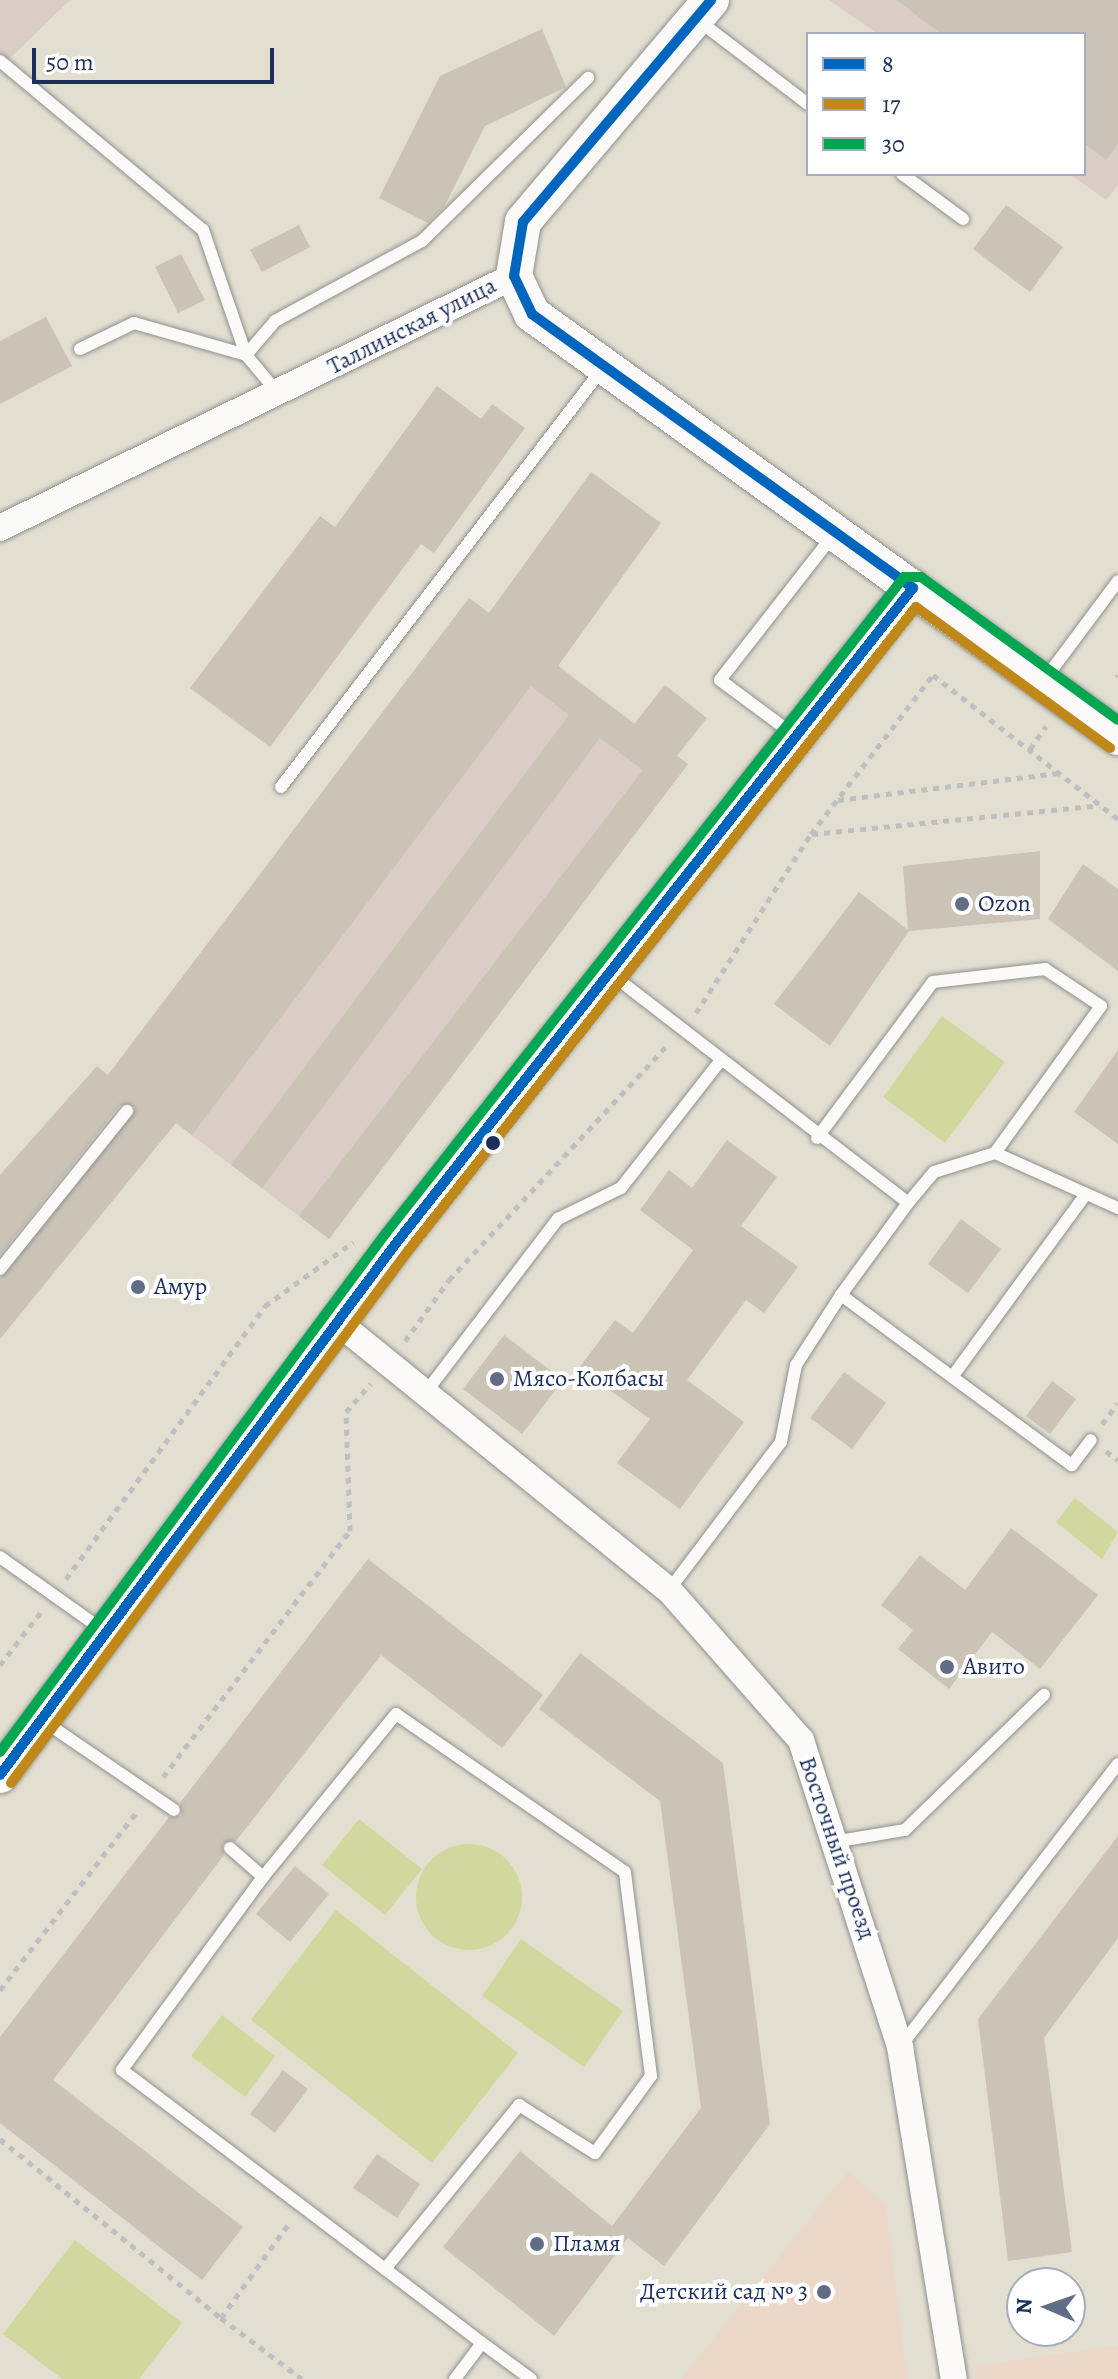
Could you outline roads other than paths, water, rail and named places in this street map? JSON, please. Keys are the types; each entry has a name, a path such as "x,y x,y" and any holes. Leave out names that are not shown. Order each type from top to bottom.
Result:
{"street":[{"name":"Таллинская улица","path":"0,528 514,276 523,222 704,9"},
{"path":"514,276 532,314 1045,679 1118,737"},
{"path":"0,1775 340,1324 397,1242 798,738 913,588"},
{"name":"Восточный проезд","path":"340,1324 669,1590 801,1740 839,1841 900,2047 954,2379"}],"lane":[{"path":"704,9 806,102"},
{"path":"0,61 203,230 246,355 278,393"},
{"path":"246,355 275,321 422,241 588,78"},
{"path":"905,176 963,219"},
{"path":"80,349 134,323 246,355"},
{"path":"281,787 605,366"},
{"path":"798,738 720,680 836,532"},
{"path":"1045,679 1118,581"},
{"path":"669,1590 781,1442 796,1365 841,1295 908,1203 934,1172 995,1153 1101,1006 1045,969 933,982 817,1138"},
{"path":"611,974 817,1138 908,1203"},
{"path":"426,1392 558,1219 621,1188 721,1060"},
{"path":"0,1269 127,1111"},
{"path":"995,1153 1118,1208"},
{"path":"952,1377 1085,1195"},
{"path":"841,1295 1072,1465 1091,1440"},
{"path":"0,1557 106,1633"},
{"path":"839,1841 905,1830 1044,1695"},
{"path":"385,2269 519,2105 595,2153 651,2076 625,1872 396,1714 263,1877 122,2070 482,2343 531,2379"},
{"path":"42,1720 174,1810"},
{"path":"900,2047 1118,1764"},
{"path":"230,1848 263,1877"},
{"path":"455,2379 482,2343"}],"place":[{"name":"Ozon","path":"962,904"},
{"name":"Амур","path":"138,1287"},
{"name":"Мясо-Колбасы","path":"497,1379"},
{"name":"Авито","path":"947,1667"},
{"name":"Пламя","path":"537,2244"},
{"name":"Детский сад № 3","path":"824,2292"}]}
